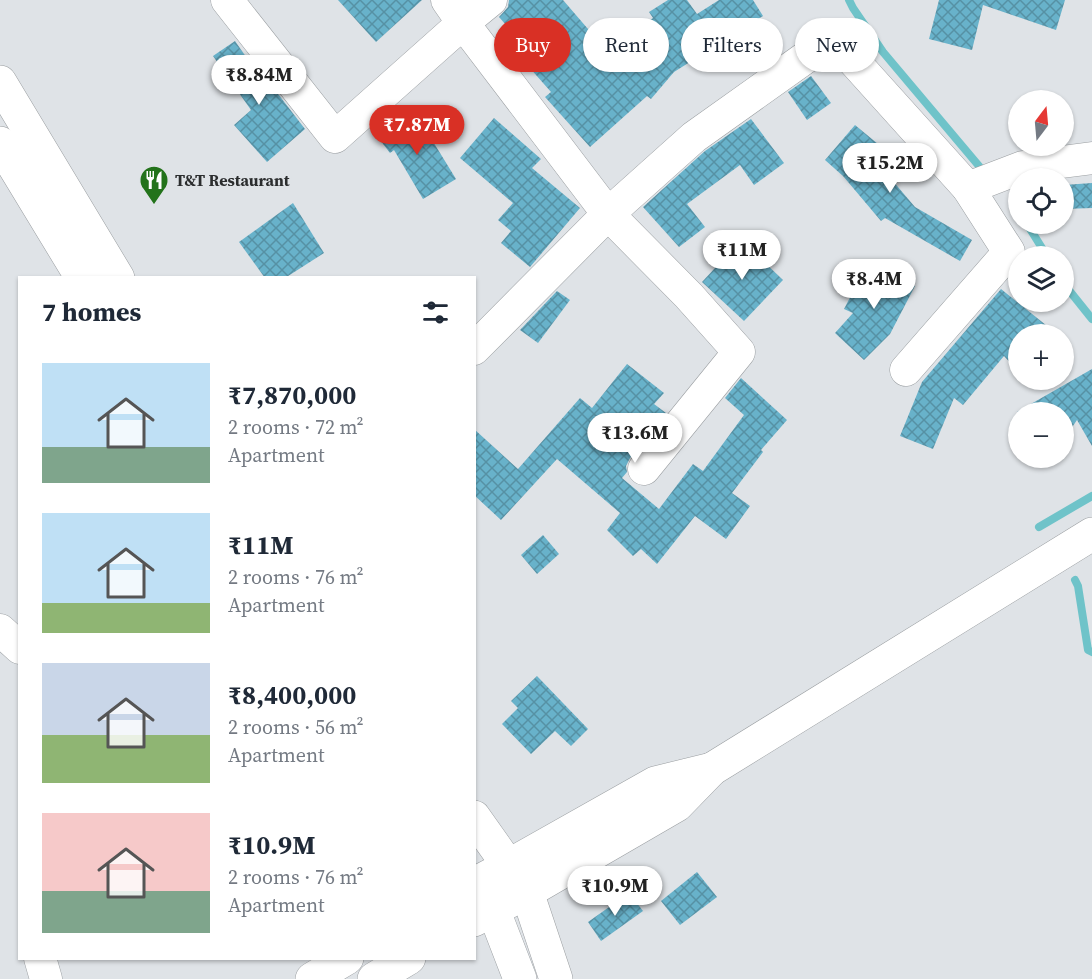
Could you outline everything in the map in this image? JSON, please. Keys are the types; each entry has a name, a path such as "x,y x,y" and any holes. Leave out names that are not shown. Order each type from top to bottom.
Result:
{"main road":[{"path":"0,82 117,276"},
{"path":"0,143 81,276"},
{"path":"520,979 479,900 518,879 655,783 712,769 1092,534"},
{"path":"476,820 518,879 556,979"},
{"path":"374,979 406,960"}],"street":[{"path":"227,0 335,137 455,12 491,0"},
{"path":"455,12 608,214 689,296 739,352 644,469"},
{"path":"476,347 608,214 693,137 834,38 968,188 1010,252 906,370"},
{"path":"968,188 1023,167 1092,158"},
{"path":"0,630 18,646"},
{"path":"41,960 46,979"}],"building":[{"path":"338,0 422,0 376,42"},
{"path":"509,0 563,0 583,23 583,72 669,72 669,18 653,18 649,12 668,0 687,0 697,14 719,0 753,0 763,16 760,18 681,18 681,68 674,72 651,99 647,96 590,147 545,97 551,92 533,72 571,72 571,18 500,18 508,7"},
{"path":"939,0 1065,0 1056,30 983,5 972,50 929,39"},
{"path":"235,41 271,93 275,90 305,129 267,162 234,125 251,110 213,56"},
{"path":"811,76 831,103 807,120 788,92"},
{"path":"407,112 426,137 429,135 456,179 423,199 394,150 390,153 377,136"},
{"path":"494,118 541,159 532,168 580,208 530,267 501,243 511,231 498,220 513,203 460,158"},
{"path":"751,119 784,163 754,185 740,165 687,204 705,227 679,247 643,207 705,151"},
{"path":"855,125 884,149 875,160 915,207 972,240 960,261 885,218 881,221 843,176 825,160"},
{"path":"1092,183 1092,208 1074,209 1074,184"},
{"path":"293,203 324,253 288,276 264,276 239,242"},
{"path":"741,240 783,280 744,321 702,282"},
{"path":"868,263 915,286 890,334 864,360 835,333 853,313 844,309"},
{"path":"1001,289 1008,295 1008,312 1030,312 1045,324 1008,324 1008,360 1004,356 963,405 954,398 933,449 900,436 922,382"},
{"path":"557,291 570,300 538,343 520,330"},
{"path":"627,364 664,393 654,404 666,413 630,458 626,466 627,472 622,478 659,509 693,464 703,471 744,415 725,398 741,378 787,420 761,450 763,452 732,493 750,506 726,539 695,516 657,564 641,549 633,556 607,530 620,513 557,459 501,520 476,497 476,431 518,469 580,398 592,408"},
{"path":"1092,369 1092,446 1077,420 1074,424 1074,402 1034,402 1055,390 1074,390 1074,379"},
{"path":"543,535 559,554 537,574 521,555"},
{"path":"537,676 588,729 571,746 555,731 531,754 502,724 518,708 511,701"},
{"path":"697,872 717,897 680,925 661,901"},
{"path":"629,893 643,911 601,941 588,922"}],"waterway":[{"path":"849,0 883,52 979,166"},
{"path":"1033,234 1041,246"},
{"path":"1074,296 1092,319"},
{"path":"1039,527 1092,496"},
{"path":"1075,580 1078,586 1088,650 1092,652"}],"place":[{"name":"T&T Restaurant","path":"154,206"}]}
